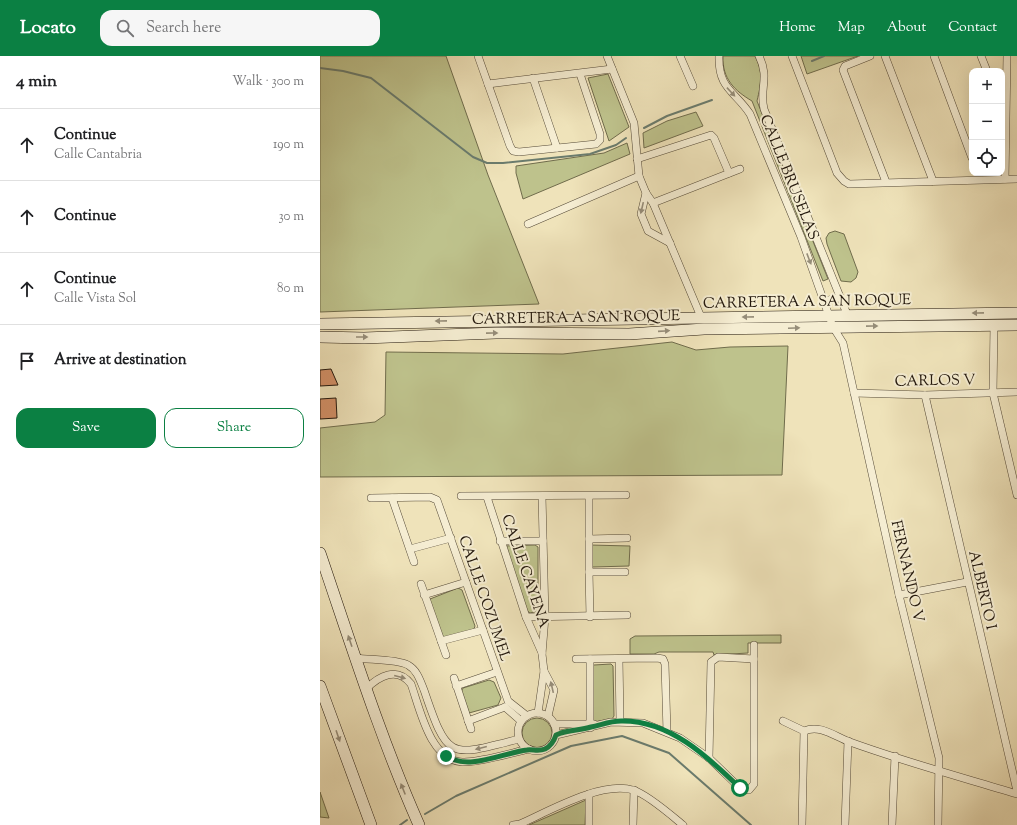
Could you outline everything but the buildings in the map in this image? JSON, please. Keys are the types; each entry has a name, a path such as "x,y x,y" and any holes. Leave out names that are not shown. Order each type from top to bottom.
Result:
{"main road":[{"name":"CARRETERA A SAN ROQUE","path":"320,324 847,314 1017,313"},
{"path":"598,319 623,327 629,334 635,328 653,322 659,318"},
{"name":"CARRETERA A SAN ROQUE","path":"320,337 364,338 496,333 629,334 704,328 1017,325"},
{"path":"320,553 366,689 403,790 419,825"},
{"path":"320,686 371,825"}],"street":[{"path":"478,56 513,151 519,152 596,144 600,140 600,134 580,74"},
{"path":"607,56 634,123 639,176 646,193 653,203 701,317"},
{"path":"680,56 693,86"},
{"name":"CALLE BRUSELAS","path":"719,56 720,70 725,84 750,114 801,237 833,327"},
{"name":"CALLE BRUSELAS","path":"759,56 765,74 762,100 764,110 847,314"},
{"path":"792,56 837,173 849,184 933,181 979,176 1017,179"},
{"path":"870,56 845,66 843,70 886,182"},
{"path":"885,56 933,181"},
{"path":"934,56 969,150"},
{"path":"981,56 986,68"},
{"path":"1005,76 1007,56"},
{"path":"488,84 612,69"},
{"path":"533,78 557,148"},
{"path":"1004,104 1005,179"},
{"path":"637,159 711,135 714,138 729,173"},
{"path":"653,203 740,169"},
{"path":"528,224 639,176"},
{"path":"646,193 640,214 648,231 670,243"},
{"path":"825,301 840,297"},
{"path":"994,325 993,392 1017,495"},
{"name":"FERNANDO V","path":"833,327 843,343 899,595 937,750 940,770 938,825"},
{"name":"CARLOS V","path":"854,393 925,395 1017,392"},
{"name":"ALBERTO I","path":"925,395 967,582 1017,790"},
{"path":"461,496 626,495"},
{"path":"538,713 544,671 542,654 545,617 542,496"},
{"path":"589,496 588,572 590,617"},
{"name":"CALLE COZUMEL","path":"392,498 430,497 435,498 438,503 484,630 507,704 521,721"},
{"name":"CALLE CAYENA","path":"487,497 526,618 542,654"},
{"path":"372,498 392,498 414,562"},
{"path":"410,549 451,538"},
{"path":"589,539 627,538"},
{"path":"500,541 543,541"},
{"path":"588,572 625,572"},
{"path":"424,595 466,582"},
{"path":"899,595 967,582"},
{"path":"421,584 446,655"},
{"path":"526,618 626,616"},
{"path":"441,641 484,630"},
{"path":"556,735 590,726 620,721 643,723 680,738 709,758 740,788 749,790 754,784 754,645"},
{"path":"709,758 711,662 718,657 754,659"},
{"path":"356,658 404,663 413,668 419,677 442,738 451,746 459,750 475,750 519,739"},
{"path":"576,659 660,658 665,664 667,732"},
{"path":"590,659 590,726"},
{"path":"618,659 620,721"},
{"path":"381,661 386,675"},
{"path":"544,671 554,690 548,716"},
{"path":"456,686 497,672"},
{"path":"366,689 378,678 386,675 401,676 408,680 411,684 425,723 438,749 449,758 458,761 468,762 529,749 537,751 544,750 551,745 556,735 554,724 548,716 538,713 527,716 521,721 518,730 519,739 529,749"},
{"path":"454,678 471,729"},
{"path":"468,720 507,704 527,716"},
{"path":"425,723 434,720"},
{"path":"783,721 804,731 811,728 819,728 848,741 1017,794"},
{"path":"554,724 590,726"},
{"path":"802,825 804,731"},
{"path":"845,825 848,741"},
{"path":"892,825 894,756"},
{"path":"517,825 589,794 607,788 634,790 679,824"},
{"path":"633,825 634,790"},
{"path":"589,794 589,825"}],"green space":[{"path":"320,56 446,56 488,175 539,304 320,312"},
{"path":"723,56 755,56 758,62 761,78 757,101 828,279 823,281 752,101 740,93 727,78 723,64"},
{"path":"801,56 858,56 807,74"},
{"path":"608,74 629,127 609,141 588,78"},
{"path":"696,112 703,126 644,148 643,133 667,121"},
{"path":"627,143 630,154 523,199 516,173 516,166 604,153"},
{"path":"835,231 844,234 858,272 856,278 851,282 841,281 827,244 826,238 829,233"},
{"path":"672,342 696,350 730,347 788,346 782,475 320,477 320,428 375,422 385,415 386,352 563,354"},
{"path":"535,545 538,547 538,611 530,613 526,610 504,546"},
{"path":"590,545 630,546 629,566 593,567 590,565"},
{"path":"458,588 462,590 475,626 474,629 444,639 429,602 430,599"},
{"path":"781,635 781,643 748,643 748,653 714,655 713,652 659,652 654,654 630,654 630,639 635,636"},
{"path":"611,664 613,666 614,716 612,719 594,722 592,720 592,667 594,665"},
{"path":"489,680 494,682 501,698 498,705 469,713 461,692 463,688"},
{"path":"537,718 548,722 552,733 548,744 537,748 526,744 522,733 526,722"},
{"path":"320,792 329,818 320,817"},
{"path":"586,800 585,825 529,825"}],"waterway":[{"path":"812,61 824,56"},
{"path":"320,68 343,71 371,78 473,157 487,163 503,163 590,154 616,145 626,138"},
{"path":"644,128 667,116 712,100"},
{"path":"425,814 456,796 571,746 622,736 669,753 751,825"},
{"path":"400,825 407,820"}],"route":[{"path":"446,756 453,760 468,762 529,749 533,751 540,751 548,748 555,739 556,735 561,733 590,728 611,722 634,721 650,725 680,738 709,758 740,788"}]}
